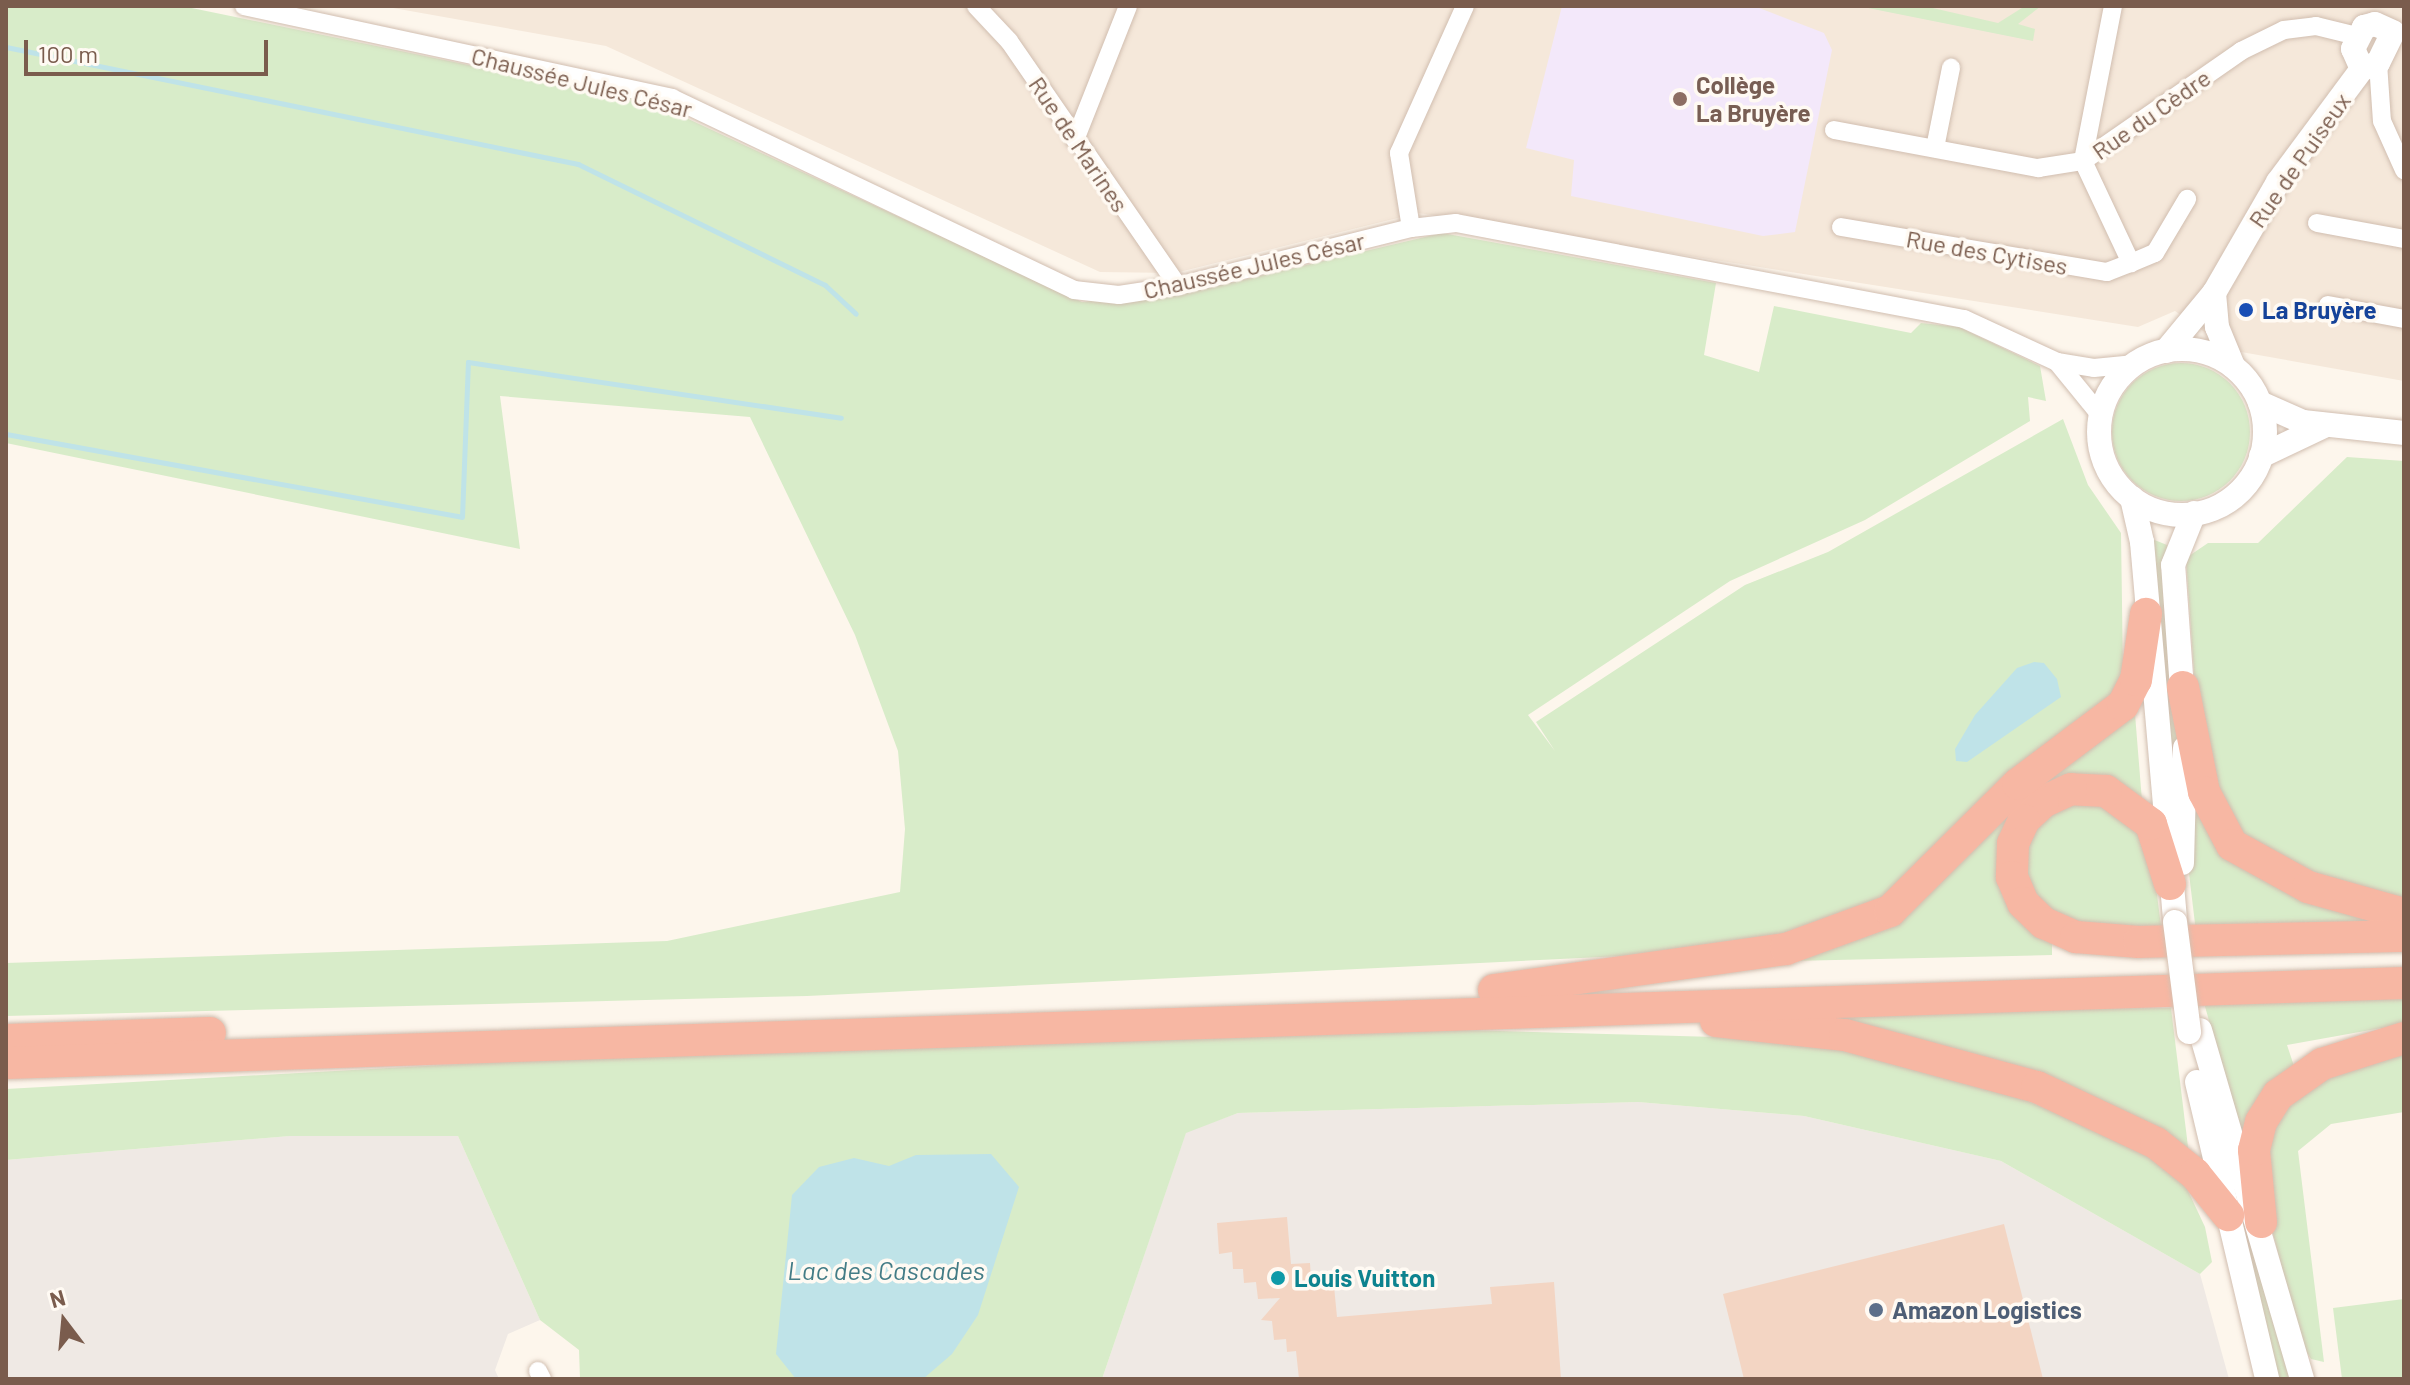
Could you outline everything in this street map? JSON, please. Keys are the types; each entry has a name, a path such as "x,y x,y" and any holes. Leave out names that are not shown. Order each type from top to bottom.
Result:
{"highway":[{"path":"1488,1000 1786,949 1890,911 2018,784 2123,705 2136,680 2146,614"},
{"path":"2183,687 2204,792 2232,845 2308,887 2404,914"},
{"path":"2170,884 2151,824 2106,791 2071,789 2043,802 2024,820 2013,844 2012,877 2023,903 2044,923 2076,937 2128,943 2404,936"},
{"path":"6,1063 2404,964"},
{"path":"6,1040 1488,1000 2404,983"},
{"path":"1488,1000 1765,1024 1932,1055 2111,1118 2176,1157 2228,1215"},
{"path":"2261,1222 2254,1150 2271,1103 2322,1064 2404,1038"}],"main road":[{"path":"2370,66 2353,49 2357,36 2364,27 2389,21"},
{"name":"Rue de Puiseux","path":"2166,351 2214,293 2278,182 2370,66 2389,21"},
{"path":"2214,293 2217,327 2233,366 2260,403 2325,426 2404,433"},
{"path":"2181,921 2170,884 2142,542 2132,498 2103,456 2101,416 2113,386 2135,364 2166,351 2201,351 2233,366"},
{"path":"2260,403 2261,456"},
{"path":"2132,498 2161,512 2194,513 2235,495 2261,456 2325,426"},
{"path":"2194,513 2173,565 2183,687 2181,921 2195,1031 2228,1215 2267,1379"},
{"path":"2195,1031 2261,1222 2302,1379"}],"street":[{"name":"Chaussée Jules César","path":"244,6 672,98 1074,290 1119,295 1178,286 1411,228 1456,223 1964,319 2057,362 2094,368 2135,364"},
{"name":"Rue de Marines","path":"976,6 1009,41 1178,286"},
{"path":"1075,140 1128,6"},
{"path":"1411,228 1399,153 1465,6"},
{"path":"2113,6 2083,161 2131,263"},
{"name":"Rue du Cèdre","path":"1834,130 2038,168 2083,161 2241,51 2284,30 2316,26 2357,36"},
{"path":"2370,66 2382,121 2404,170"},
{"path":"1935,148 1951,68"},
{"name":"Rue des Cytises","path":"1841,227 2107,272 2155,253 2187,199"},
{"path":"2317,223 2404,239"},
{"path":"2328,305 2404,319"},
{"name":"Chaussée Jules César","path":"2057,362 2101,416"}],"shaded area":[{"path":"382,6 2404,6 2404,381 2230,350 2175,311 2138,327 1418,213 1175,273 1100,272 606,46"},
{"name":"Collège La Bruyère","path":"1562,6 1754,6 1824,33 1832,50 1795,232 1763,236 1571,196 1574,160 1526,148"},
{"path":"1638,1102 1804,1116 2001,1161 2200,1274 2229,1379 1102,1379 1186,1132 1238,1113"},
{"path":"290,1136 458,1136 540,1320 508,1334 495,1370 499,1379 6,1379 6,1160"}],"green space":[{"path":"6,6 182,6 654,103 1082,302 1200,290 1442,233 1716,283 1704,355 1759,372 1774,306 1911,333 1921,323 1959,327 2040,366 2046,401 2028,397 2030,421 1865,520 1730,581 1528,715 1555,751 1536,722 1745,585 1828,552 2063,419 2088,485 2121,533 2123,673 2112,694 1883,900 1814,930 1643,955 807,996 6,1016 6,963 667,941 900,892 905,829 898,751 855,635 750,417 500,396 520,549 6,443"},
{"path":"1858,6 1924,6 1998,23 2025,6 2041,6 2018,24 2035,29 2033,41"},
{"path":"2181,363 2207,368 2230,383 2245,406 2250,432 2245,458 2230,481 2207,496 2181,501 2155,496 2132,481 2117,458 2112,432 2117,406 2132,383 2155,368"},
{"path":"2347,457 2404,461 2404,901 2293,865 2234,827 2199,744 2186,558 2208,543 2258,543"},
{"path":"2152,539 2167,545 2179,724 2178,829"},
{"path":"2135,714 2142,801 2028,797 2018,919 2052,941 2052,955 1791,961 1828,947"},
{"path":"2198,796 2204,816 2404,921 2196,932 2188,865"},
{"path":"2087,801 2133,819 2155,879 2162,934 2063,922 2026,883 2025,840 2057,806"},
{"path":"2404,998 2404,1024 2287,1045 2296,1072 2241,1133 2204,1003"},
{"path":"2171,1008 2189,1155 1781,1014 1911,1010"},
{"path":"1392,1028 1791,1039 1974,1079 2131,1143 2182,1178 2205,1227 2212,1262 2200,1274 2001,1161 1804,1116 1638,1102 1238,1113 1186,1133 1102,1379 580,1379 579,1350 540,1320 458,1136 290,1136 6,1160 6,1089 553,1059"},
{"path":"2404,1050 2404,1112 2331,1124 2298,1151 2324,1362 2311,1359 2301,1343 2268,1214 2265,1130 2297,1087"},
{"path":"2224,1167 2239,1173 2293,1379 2275,1379"},
{"path":"2404,1299 2404,1379 2342,1379 2333,1308"}],"water":[{"path":"2034,662 2044,663 2057,679 2061,697 1967,762 1956,761 1955,749 1975,715 2017,668"},
{"name":"Lac des Cascades","path":"991,1154 1019,1187 978,1315 952,1354 923,1379 796,1379 776,1354 792,1195 819,1167 854,1158 889,1166 916,1155"}],"building":[{"name":"Louis Vuitton","path":"1287,1217 1291,1264 1310,1263 1311,1278 1333,1276 1337,1317 1492,1304 1490,1287 1554,1282 1561,1379 1299,1379 1296,1351 1287,1352 1286,1339 1274,1340 1272,1321 1261,1320 1280,1298 1258,1299 1256,1282 1244,1283 1243,1269 1233,1269 1232,1252 1219,1254 1217,1223"},
{"name":"Amazon Logistics","path":"2004,1224 2043,1379 1744,1379 1723,1294"}],"waterway":[{"path":"6,47 578,164 825,285 856,314"},
{"path":"6,434 462,517 468,362 841,418"}],"place":[{"name":"Collège La Bruyère","path":"1680,99"},
{"name":"La Bruyère","path":"2246,310"},
{"name":"Louis Vuitton","path":"1278,1278"},
{"name":"Amazon Logistics","path":"1876,1310"}]}
